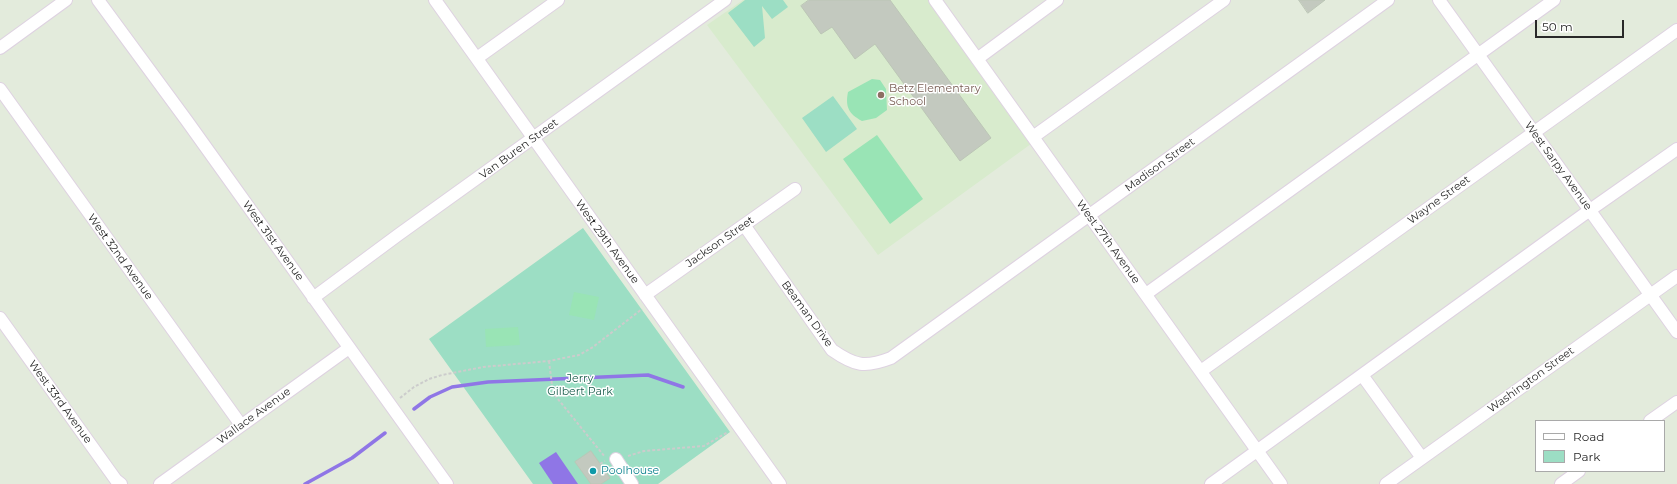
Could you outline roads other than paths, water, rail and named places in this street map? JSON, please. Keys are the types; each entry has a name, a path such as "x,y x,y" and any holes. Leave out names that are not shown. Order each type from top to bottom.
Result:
{"street":[{"path":"0,48 66,0"},
{"name":"West 31st Avenue","path":"98,0 447,484"},
{"name":"West 29th Avenue","path":"435,0 477,58 646,302 780,484"},
{"path":"477,58 558,0"},
{"name":"Van Buren Street","path":"313,298 398,235 725,0"},
{"name":"West 27th Avenue","path":"935,0 1281,484"},
{"path":"976,58 1057,0"},
{"path":"1033,137 1224,0"},
{"name":"Madison Street","path":"931,328 1388,0"},
{"name":"West Sarpy Avenue","path":"1439,0 1677,332"},
{"path":"1146,294 1554,0"},
{"name":"Wayne Street","path":"1201,371 1677,30"},
{"name":"West 32nd Avenue","path":"0,89 241,425"},
{"path":"1212,484 1590,210 1677,149"},
{"name":"Jackson Street","path":"646,302 744,225 795,189"},
{"name":"Beaman Drive","path":"744,225 818,332 832,350 847,361 862,365 877,364 891,358 931,328"},
{"name":"Washington Street","path":"1386,484 1677,276"},
{"name":"West 33rd Avenue","path":"0,318 116,480 121,484"},
{"name":"Wallace Avenue","path":"160,484 349,348"},
{"path":"1362,376 1422,458"},
{"path":"1651,420 1677,402"},
{"path":"616,459 632,484"},
{"path":"1561,484 1578,472"}],"waterway":[{"path":"414,409 430,397 452,387 488,382 648,375 683,387"},
{"path":"305,484 352,458 385,433"}],"place":[{"name":"Betz Elementary School","path":"881,95"},
{"name":"Poolhouse","path":"593,471"}],"park label":[{"name":"Jerry Gilbert Park","path":"580,385"}]}
